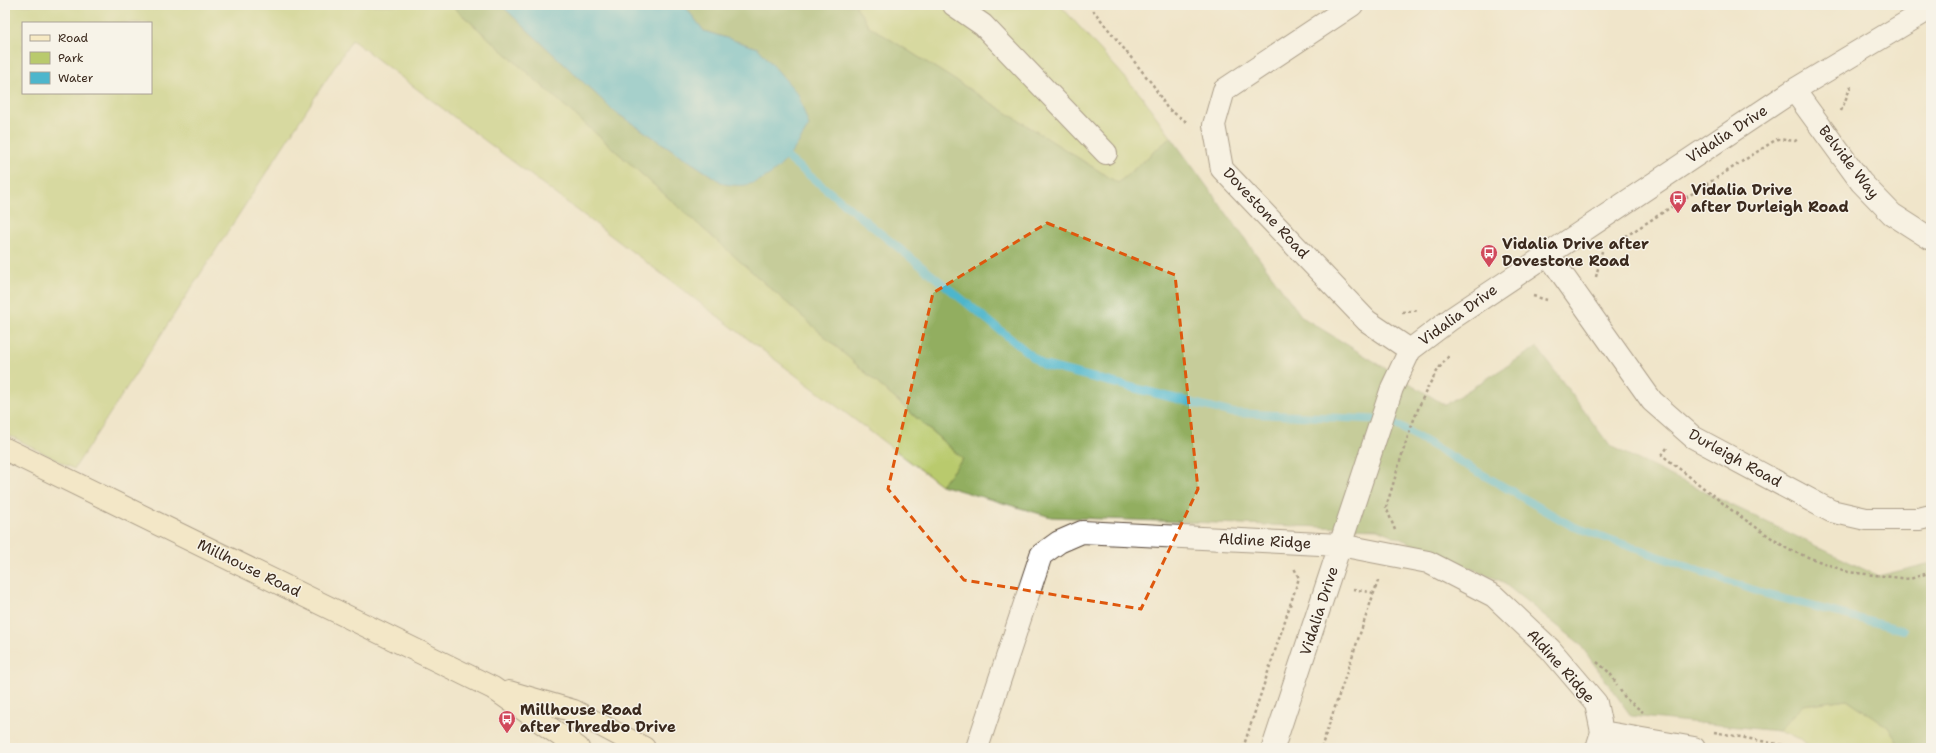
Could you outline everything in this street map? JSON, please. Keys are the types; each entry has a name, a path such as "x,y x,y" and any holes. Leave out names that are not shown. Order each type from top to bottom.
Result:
{"main road":[{"name":"Millhouse Road","path":"5,449 493,688 578,748"},
{"name":"Millhouse Road","path":"493,688 574,711 644,748"}],"street":[{"path":"954,5 983,25 1106,153"},
{"name":"Dovestone Road","path":"1352,5 1224,90 1214,125 1222,169 1367,321 1410,350"},
{"name":"Vidalia Drive","path":"1274,748 1392,388 1410,350 1451,319 1547,253 1794,90 1927,10"},
{"name":"Belvide Way","path":"1794,90 1861,182 1892,214 1931,239"},
{"name":"Durleigh Road","path":"1547,253 1652,402 1693,437 1831,511 1866,519 1919,519 1931,516"},
{"name":"Aldine Ridge","path":"977,748 1041,555 1059,542 1082,532 1340,544 1428,562 1494,596 1550,649 1596,703 1599,740"},
{"path":"1599,740 1694,748"}],"path":[{"path":"1089,5 1153,85 1167,108 1189,124"},
{"path":"1614,244 1777,139 1795,141 1820,125 1841,111 1851,86 1858,82"},
{"path":"1532,295 1561,304 1595,281 1601,252 1607,248"},
{"path":"1321,748 1395,530 1386,507 1425,392 1444,361 1453,351"},
{"path":"1668,446 1662,455 1734,512 1790,550 1848,572 1910,579 1931,572"},
{"path":"1356,498 1386,507"},
{"path":"1395,530 1402,533"},
{"path":"1243,748 1299,578 1293,568"},
{"path":"1592,657 1610,674 1626,699 1647,715"},
{"path":"1712,732 1782,745 1790,748"}],"highlighted area":[{"path":"1047,223 1175,275 1198,489 1141,609 964,580 888,489 933,293"}],"green space":[{"path":"5,5 451,5 963,459 941,485 352,40 74,469 5,433"},
{"path":"451,5 501,5 615,112 724,184 758,48 704,31 684,5 855,5 869,26 1118,183 1171,137 1302,317 1445,405 1537,347 1610,446 1878,576 1931,563 1931,748 1901,748 1888,727 1847,699 1803,705 1778,731 1631,716 1579,643 1501,581 1377,529 1051,517 941,485 963,459"},
{"path":"855,5 1060,5 1140,94 1171,137 1118,183 869,26"},
{"path":"1847,699 1888,727 1901,748 1810,748 1801,739 1778,731 1803,705"}],"water":[{"path":"501,5 684,5 704,31 758,48 798,94 809,126 784,163 776,170 757,182 746,185 724,184 615,112"}],"waterway":[{"path":"789,159 1043,365 1233,413 1388,420 1572,526 1762,593 1903,630"}],"place":[{"name":"Vidalia Drive after Durleigh Road","path":"1678,214"},
{"name":"Vidalia Drive after Dovestone Road","path":"1489,268"},
{"name":"Millhouse Road after Thredbo Drive","path":"507,734"}]}
